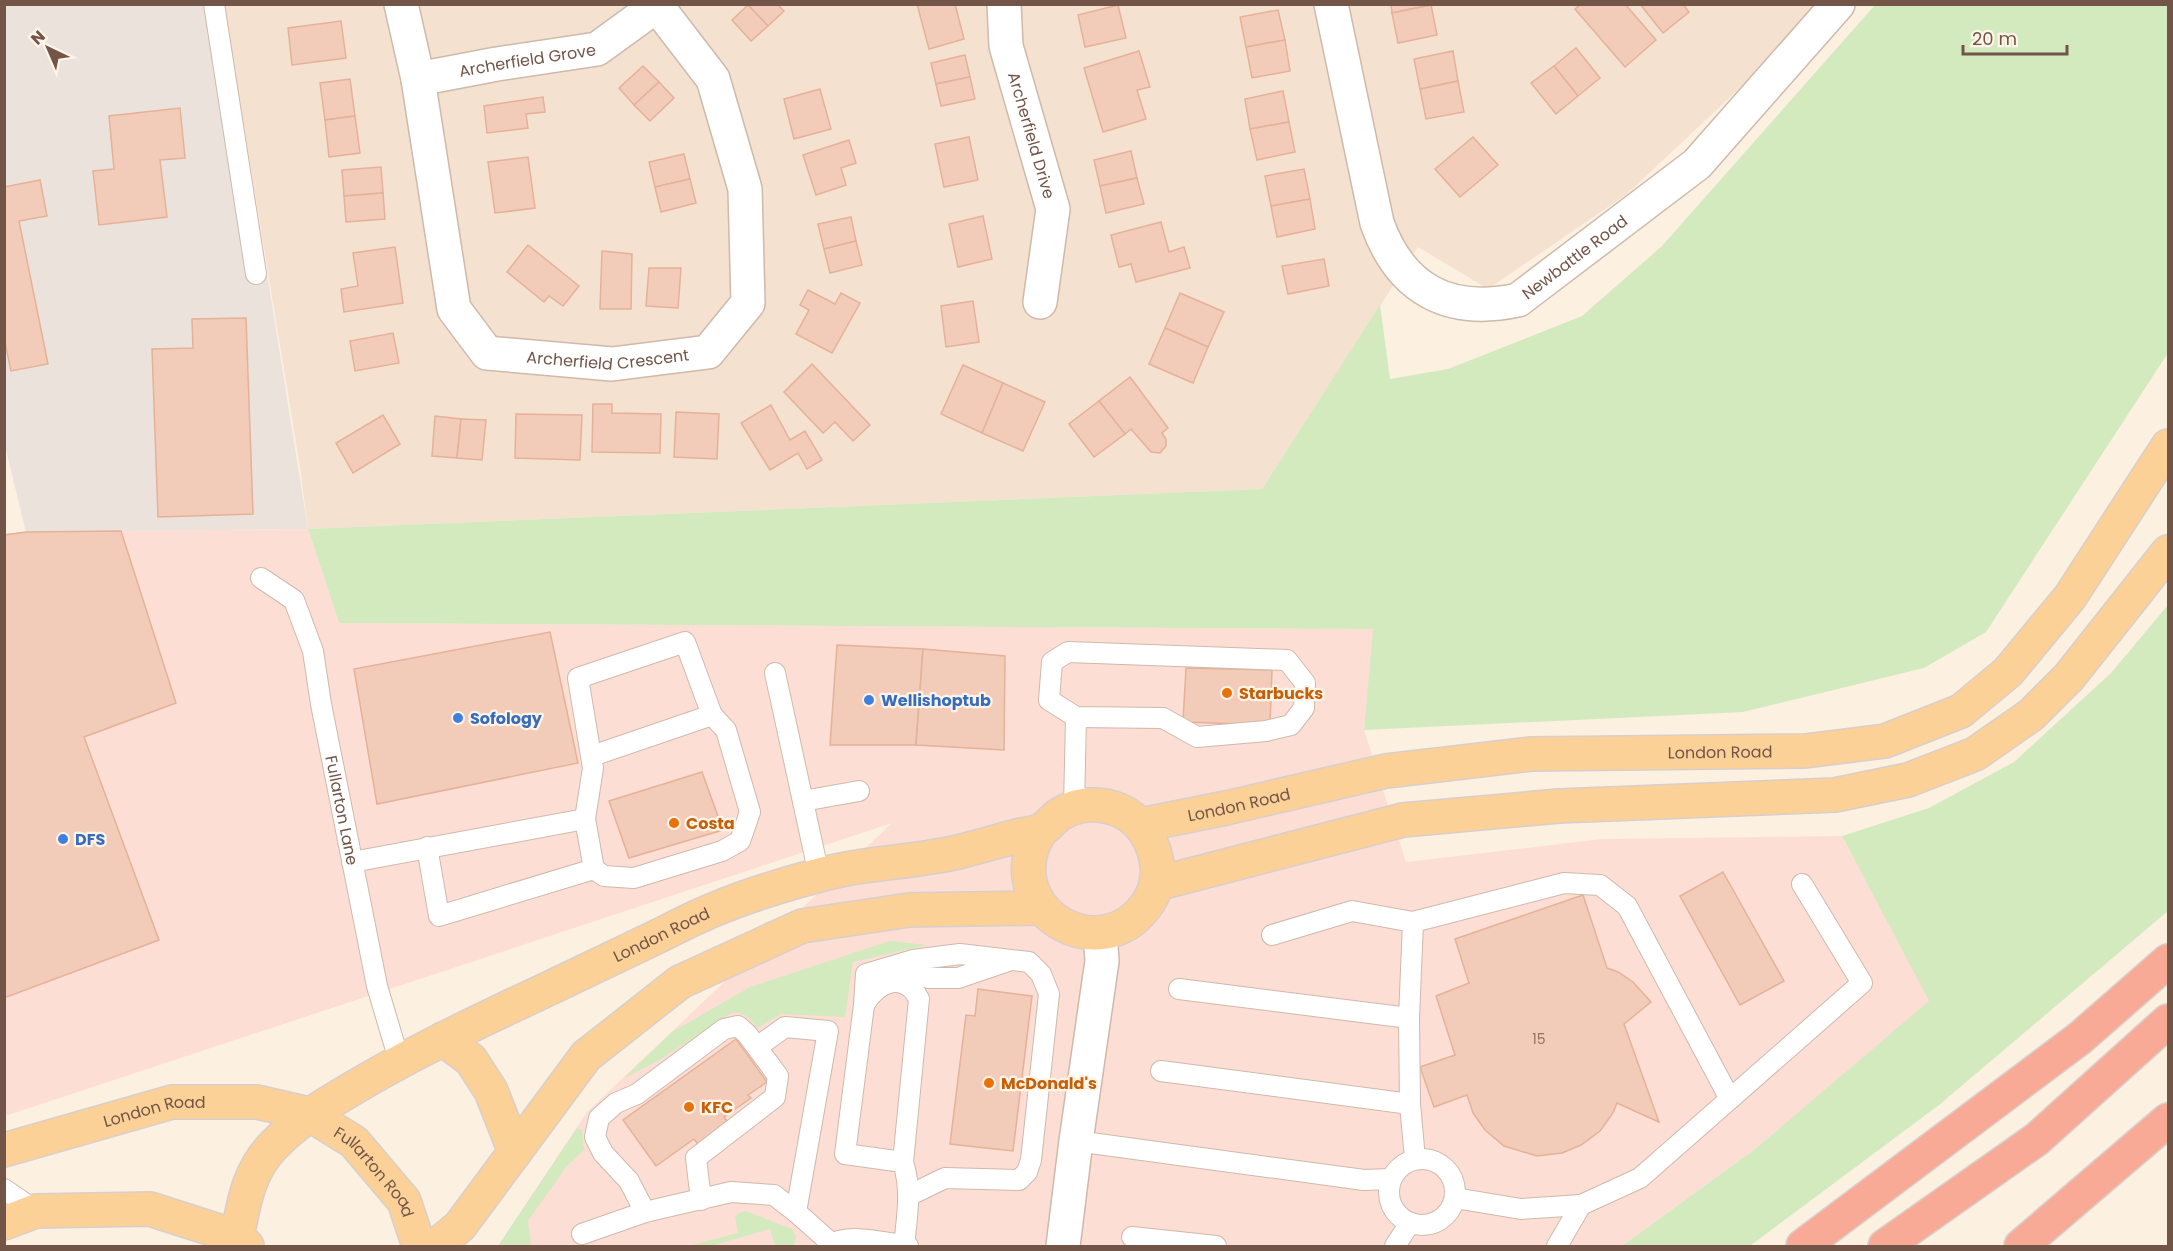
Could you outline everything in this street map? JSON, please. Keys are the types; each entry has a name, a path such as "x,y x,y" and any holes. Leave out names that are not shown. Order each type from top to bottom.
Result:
{"highway":[{"path":"1803,1246 2080,1038 2169,961"},
{"path":"1885,1246 2037,1139 2169,1022"},
{"path":"2021,1246 2169,1120"}],"main road":[{"name":"London Road","path":"1141,825 1386,771 1530,754 1805,751 1885,741 1961,711 2008,672 2070,597 2169,446"},
{"path":"1156,884 1403,820 1559,806 1835,795 1908,780 1975,754 2031,715 2069,677 2169,552"},
{"name":"London Road","path":"4,1223 36,1211 150,1209 242,1242 249,1181 272,1147 309,1114 399,1060 714,909 819,874 952,853 1041,830 1060,814 1074,807 1098,804 1110,806 1132,817 1141,825 1153,843 1158,874 1146,907 1125,925 1100,933 1082,933 1066,927 1041,908"},
{"path":"436,1246 460,1226 586,1056 680,982 802,926 909,910 1041,908 1031,887 1029,872 1032,848 1041,830"},
{"path":"443,1039 471,1060 490,1091 515,1152"},
{"name":"London Road","path":"4,1150 172,1102 257,1102 309,1114"},
{"name":"Fullarton Road","path":"309,1114 354,1142 402,1198 419,1246"}],"street":[{"name":"Archerfield Crescent","path":"401,4 418,79 454,309 487,353 612,364 708,352 748,303 745,189 713,79 658,5"},
{"name":"Archerfield Drive","path":"1004,4 1006,46 1053,209 1040,302"},
{"name":"Newbattle Road","path":"1331,4 1377,223 1384,241 1393,258 1420,286 1457,302 1477,305 1518,300 1697,164 1838,4"},
{"name":"Archerfield Grove","path":"418,79 597,49 658,5"},
{"path":"1063,1246 1102,961 1100,933"}],"lane":[{"path":"214,4 256,274"},
{"name":"Fullarton Lane","path":"261,578 294,600 313,651 321,704 377,986 399,1060"},
{"path":"427,847 439,916 599,872 634,878 722,851 740,841 750,812 726,730 712,715 685,642 578,678 593,768 585,819 599,872"},
{"path":"1068,652 1287,660 1305,682 1304,708 1291,725 1266,731 1197,737 1163,718 1076,717 1049,700 1052,662 1068,652"},
{"path":"775,673 819,874"},
{"path":"591,756 712,715"},
{"path":"1074,807 1076,717"},
{"path":"803,801 859,791"},
{"path":"352,862 585,819"},
{"path":"1272,935 1352,911 1413,922 1564,883 1600,885 1627,906 1730,1099"},
{"path":"1455,1198 1521,1209 1581,1205 1640,1178 1862,983 1802,884"},
{"path":"1413,922 1409,1018 1410,1104 1415,1159"},
{"path":"903,1162 845,1154 866,974 914,960 960,954 1029,962 1041,974 1049,994 1027,1172 1019,1180 945,1178 910,1195"},
{"path":"864,1005 876,988 895,982 914,990 919,999 903,1162 910,1195 904,1246"},
{"path":"1179,989 1409,1018"},
{"path":"645,1212 629,1181 603,1153 595,1137 599,1118 616,1103 637,1094 724,1029 738,1026 778,1076 775,1097 696,1158 701,1200"},
{"path":"757,1047 785,1027 828,1031 796,1212"},
{"path":"1161,1071 1410,1104"},
{"path":"1076,1141 1364,1180 1391,1179"},
{"path":"1415,1159 1427,1159 1445,1167 1452,1178 1455,1198 1451,1209 1437,1222 1421,1226 1410,1223 1398,1216 1392,1207 1388,1190 1391,1179 1398,1169 1415,1159"},
{"path":"4,1189 36,1211"},
{"path":"582,1234 645,1212 731,1192 774,1195 796,1212 830,1245 850,1238 908,1246"},
{"path":"1557,1246 1581,1205"},
{"path":"1395,1246 1410,1223"},
{"path":"1132,1236 1216,1246"}],"shaded area":[{"path":"4,5 224,5 308,529 26,532 4,442"},
{"path":"224,5 1828,5 1627,194 1488,289 1418,247 1262,489 308,529 300,467"},
{"path":"308,529 339,623 1374,629 1364,730 1406,862 1602,839 1842,836 1930,1001 1755,1149 1622,1246 498,1246 587,1112 892,823 5,1116 4,535 26,532"}],"green space":[{"path":"1875,5 2168,5 2168,353 1986,632 1924,668 1743,712 1364,730 1373,629 339,623 308,529 1262,489 1380,305 1390,379 1448,369 1582,316 1662,246"},
{"path":"2168,605 2168,911 1939,1105 1750,1246 1622,1246 1755,1149 1929,1001 1842,836 1929,808 2014,762 2111,673"},
{"path":"890,941 927,945 853,962 845,1017 781,1014 757,1028 746,1016 731,1013 658,1061 624,1078 672,1032 750,987"},
{"path":"577,1128 582,1130 584,1150 566,1167 528,1221 531,1246 498,1246"},
{"path":"745,1211 792,1229 796,1236 794,1246 775,1246 770,1229 711,1246 688,1246 738,1233 735,1217"}],"building":[{"path":"777,4 784,11 768,26 748,5"},
{"path":"917,4 955,4 964,39 929,49"},
{"path":"1391,4 1431,4 1431,5 1392,13"},
{"path":"1581,4 1625,4 1656,40 1625,67 1575,9"},
{"path":"1640,4 1683,4 1689,12 1663,33"},
{"path":"748,5 768,26 751,41 732,20"},
{"path":"1118,5 1126,38 1085,47 1078,15"},
{"path":"1431,5 1437,35 1398,43 1392,13"},
{"path":"1278,10 1285,40 1246,47 1240,17"},
{"path":"341,21 346,58 292,65 288,28"},
{"path":"1285,40 1290,71 1252,78 1246,47"},
{"path":"1576,48 1600,78 1578,96 1554,66"},
{"path":"1139,51 1150,87 1137,90 1146,119 1103,132 1084,68"},
{"path":"1453,51 1458,81 1420,89 1414,59"},
{"path":"965,55 970,77 936,84 931,63"},
{"path":"643,66 659,82 634,105 619,88"},
{"path":"1554,66 1578,96 1556,114 1531,83"},
{"path":"970,77 975,99 941,106 936,84"},
{"path":"350,79 355,116 325,120 320,83"},
{"path":"1458,81 1464,112 1426,119 1420,89"},
{"path":"659,82 674,98 650,121 634,105"},
{"path":"820,89 831,129 794,139 784,99"},
{"path":"1283,91 1289,122 1250,129 1245,99"},
{"path":"543,97 545,112 526,114 528,128 487,133 484,106"},
{"path":"180,108 185,158 160,160 167,217 99,225 93,171 114,169 109,116"},
{"path":"355,116 360,153 329,157 325,120"},
{"path":"1289,122 1295,152 1257,160 1250,129"},
{"path":"969,137 978,180 944,187 935,144"},
{"path":"1473,137 1498,165 1460,197 1435,169"},
{"path":"849,140 856,163 841,168 846,185 816,195 803,155"},
{"path":"1131,151 1137,178 1100,186 1094,160"},
{"path":"684,154 690,179 655,187 649,162"},
{"path":"528,157 535,208 495,213 488,162"},
{"path":"381,167 383,193 344,196 342,170"},
{"path":"1304,169 1310,199 1271,206 1265,176"},
{"path":"1137,178 1144,204 1106,213 1100,186"},
{"path":"690,179 696,203 661,212 655,187"},
{"path":"40,180 47,216 19,221 48,364 11,371 4,338 4,187"},
{"path":"383,193 385,219 346,222 344,196"},
{"path":"1310,199 1315,229 1277,237 1271,206"},
{"path":"983,216 992,259 958,267 949,224"},
{"path":"851,217 856,241 824,249 818,224"},
{"path":"1161,222 1169,252 1184,247 1190,268 1136,282 1131,264 1119,267 1111,235"},
{"path":"856,241 862,265 830,273 824,249"},
{"path":"528,245 579,286 563,306 549,296 544,302 507,272"},
{"path":"395,247 403,303 344,312 341,289 358,286 353,253"},
{"path":"602,251 632,254 631,309 600,309"},
{"path":"1324,259 1329,286 1288,294 1282,266"},
{"path":"649,268 681,268 678,308 646,306"},
{"path":"808,290 835,304 841,293 860,303 832,353 796,334 809,310 800,305"},
{"path":"1180,293 1224,312 1208,347 1165,328"},
{"path":"973,301 979,342 946,347 941,306"},
{"path":"246,318 253,514 158,517 152,349 193,348 192,319"},
{"path":"1165,328 1208,347 1193,383 1149,364"},
{"path":"393,333 399,363 355,371 350,341"},
{"path":"812,364 870,425 853,441 835,422 823,433 784,392"},
{"path":"963,365 1003,383 982,433 941,414"},
{"path":"1130,377 1168,428 1162,433 1166,439 1166,446 1160,453 1151,452 1131,429 1125,434 1099,401"},
{"path":"1003,383 1045,402 1023,451 982,433"},
{"path":"1099,401 1125,434 1094,457 1069,424"},
{"path":"593,404 612,404 612,413 661,414 660,453 592,452"},
{"path":"771,405 790,440 805,431 822,460 807,469 798,453 770,470 741,423"},
{"path":"676,412 719,414 717,459 674,457"},
{"path":"516,414 582,415 580,460 515,458"},
{"path":"383,415 400,444 353,473 336,443"},
{"path":"435,416 461,419 457,458 432,456"},
{"path":"461,419 486,420 482,460 457,458"},
{"name":"DFS","path":"121,531 176,703 84,737 159,940 4,998 4,535 26,532"},
{"path":"550,632 578,763 377,804 354,669"},
{"path":"837,645 923,649 916,745 830,745"},
{"path":"923,649 1005,656 1004,750 916,745"},
{"path":"1186,668 1272,670 1270,725 1183,722"},
{"path":"702,772 723,830 629,858 609,801"},
{"path":"1723,872 1784,981 1740,1005 1680,896"},
{"path":"1583,895 1607,968 1633,982 1651,1002 1624,1024 1659,1122 1617,1103 1600,1131 1581,1145 1562,1153 1537,1156 1504,1146 1485,1130 1473,1113 1467,1095 1434,1107 1420,1067 1455,1055 1436,996 1469,983 1455,939"},
{"name":"McDonald's","path":"978,989 1032,996 1013,1151 950,1144 966,1015 975,1016"},
{"name":"KFC","path":"736,1039 767,1082 748,1095 751,1098 724,1117 729,1124 699,1146 694,1139 656,1166 623,1120"}],"place":[{"name":"Starbucks","path":"1227,693"},
{"name":"Wellishoptub","path":"869,700"},
{"name":"Sofology","path":"458,718"},
{"name":"Costa","path":"674,823"},
{"name":"DFS","path":"63,839"},
{"name":"McDonald's","path":"989,1083"},
{"name":"KFC","path":"689,1107"}]}
